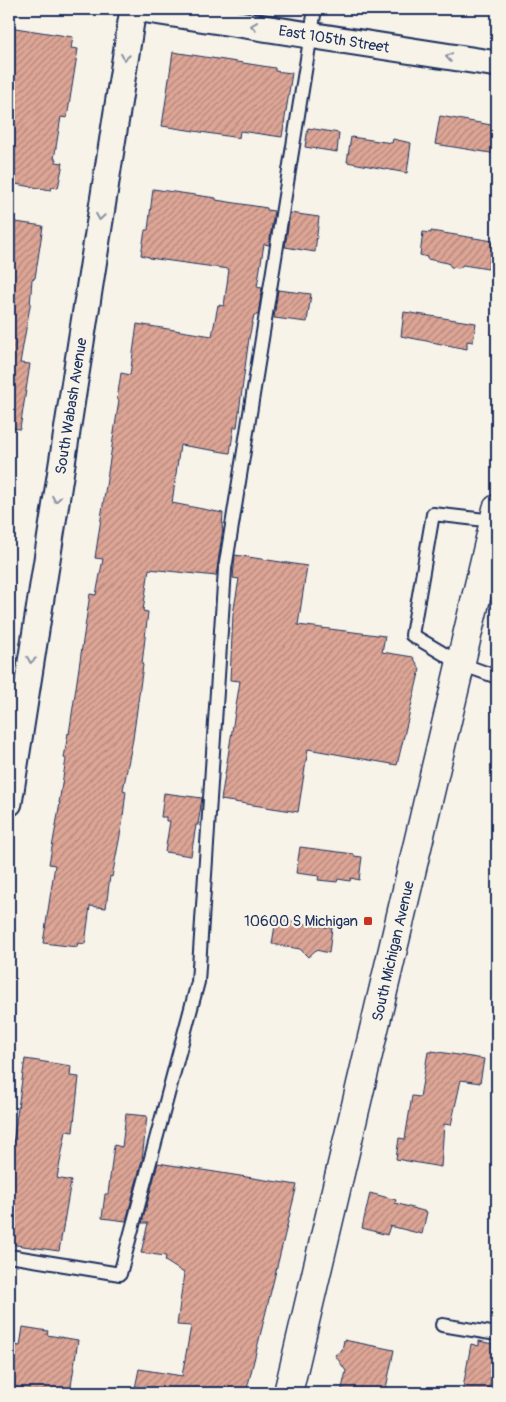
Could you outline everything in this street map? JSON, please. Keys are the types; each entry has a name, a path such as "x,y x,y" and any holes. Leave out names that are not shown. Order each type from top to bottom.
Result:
{"main road":[{"name":"South Michigan Avenue","path":"288,1393 496,515"}],"street":[{"name":"South Wabash Avenue","path":"9,803 133,9"},
{"name":"East 105th Street","path":"141,9 497,64"}],"lane":[{"path":"9,1256 120,1274 198,982 225,569 315,9"},
{"path":"496,515 433,514 412,635 461,664 497,677"},
{"path":"442,1325 497,1334"}],"building":[{"path":"9,27 73,37 71,48 78,49 67,118 61,117 54,159 56,159 56,162 63,163 58,188 52,187 51,190 9,183"},
{"path":"173,52 275,68 275,71 292,73 282,137 240,131 239,138 162,126"},
{"path":"440,116 497,126 497,154 435,144"},
{"path":"308,128 339,133 337,152 305,147"},
{"path":"351,137 392,143 393,139 411,143 407,173 347,162"},
{"path":"153,189 216,198 216,200 267,208 267,210 274,211 269,245 264,244 257,287 262,288 258,315 254,315 249,338 237,427 234,427 230,453 180,445 172,503 223,513 223,528 216,576 149,569 143,611 148,612 143,665 133,739 123,790 126,791 122,825 112,877 110,876 106,908 90,906 85,944 78,943 77,947 43,943 55,865 49,864 60,803 66,759 64,758 90,594 96,595 103,559 95,558 119,400 117,399 121,373 130,375 137,324 212,336 218,305 224,306 229,269 149,258 141,255 145,230 148,230"},
{"path":"290,213 319,217 315,252 285,247"},
{"path":"9,221 43,226 35,278 32,279 30,306 20,363 30,364 20,429 9,428"},
{"path":"431,231 493,241 488,269 463,265 459,268 451,267 448,263 427,259 427,257 420,255 423,232 431,233"},
{"path":"278,290 311,294 307,322 274,318"},
{"path":"404,312 476,323 473,342 467,341 467,349 401,336"},
{"path":"235,555 307,566 298,625 385,636 382,652 413,657 420,669 397,765 308,749 298,812 221,800 240,681 230,680 233,614 239,579 233,578"},
{"path":"164,793 202,798 191,856 165,852 170,821 166,821 166,817 161,817"},
{"path":"300,847 354,854 354,856 362,857 359,880 351,878 350,881 338,879 337,882 318,880 319,876 296,873"},
{"path":"276,919 332,928 329,953 316,950 308,957 300,949 272,944"},
{"path":"428,1052 484,1059 480,1083 461,1080 451,1125 444,1124 441,1167 396,1159 399,1138 405,1139 412,1096 420,1097"},
{"path":"25,1059 71,1066 70,1076 79,1077 73,1132 66,1131 57,1178 71,1181 59,1251 9,1244 9,1171"},
{"path":"126,1114 147,1116 142,1160 126,1221 102,1218 105,1194 108,1194 114,1145 122,1147"},
{"path":"158,1163 297,1185 246,1393 134,1393 139,1369 182,1376 191,1326 177,1325 184,1273 165,1261 166,1256 141,1253 148,1223 142,1223"},
{"path":"370,1193 396,1200 395,1203 427,1212 422,1234 390,1226 387,1235 362,1228"},
{"path":"23,1327 48,1331 47,1335 78,1340 70,1393 9,1393 9,1344 20,1346"},
{"path":"344,1340 394,1350 385,1393 341,1393 346,1371 335,1355 342,1350"},
{"path":"479,1341 497,1345 497,1376 492,1375 489,1393 462,1393 471,1344 479,1346"}],"place":[{"name":"10600 S Michigan","path":"368,921"}]}
